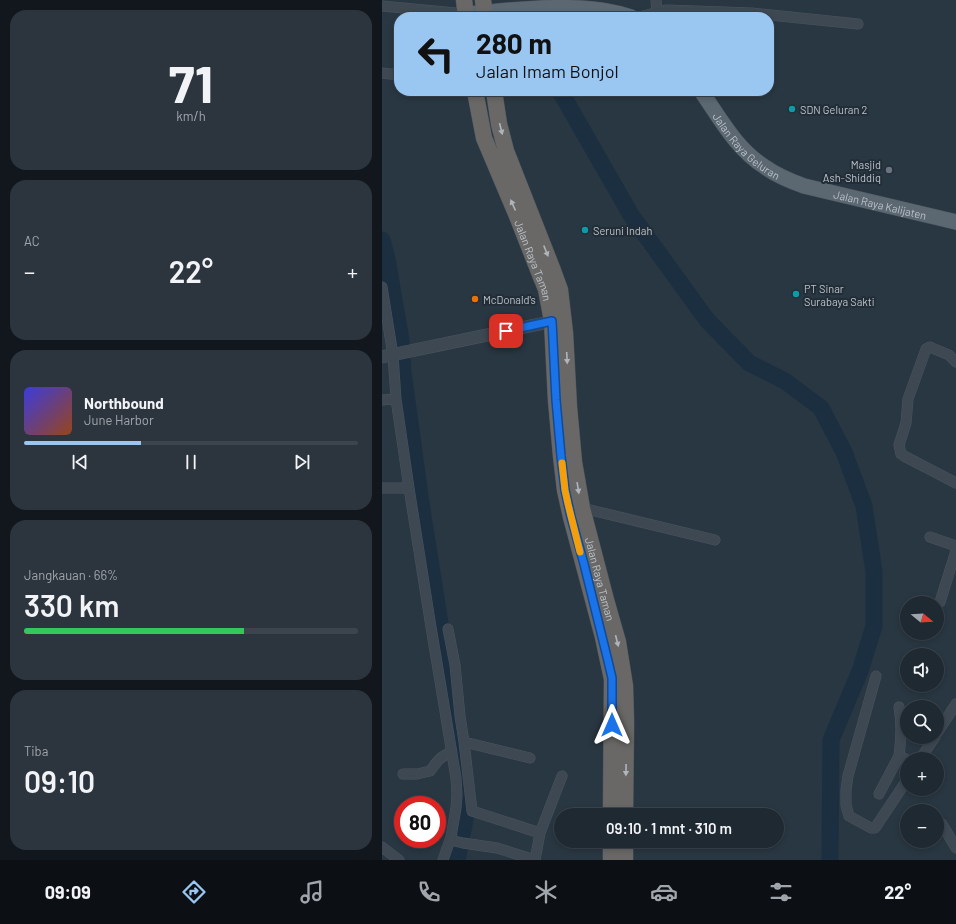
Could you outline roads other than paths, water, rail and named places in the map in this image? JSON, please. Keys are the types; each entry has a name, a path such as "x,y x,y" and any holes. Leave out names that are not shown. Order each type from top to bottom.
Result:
{"highway":[{"name":"Jalan Raya Taman","path":"476,96 484,138 558,320 569,406 574,462 582,508 618,642 622,663 625,686 626,715 625,808"},
{"name":"Jalan Raya Taman","path":"495,96 499,124 506,151 560,290 556,400 561,456 565,490 571,517 612,678 611,808"},
{"path":"611,848 611,860"},
{"path":"625,848 625,860"}],"main road":[{"path":"465,10 576,8 612,12"},
{"name":"Jalan Raya Geluran","path":"705,96 739,144 755,160 765,168 780,176 804,186"},
{"name":"Jalan Raya Kalijaten","path":"804,186 956,222"}],"street":[{"path":"656,0 658,12"},
{"path":"382,6 465,10"},
{"path":"662,12 666,10 723,12"},
{"path":"774,15 858,24"},
{"path":"382,73 394,74"},
{"path":"382,287 396,354 396,399 408,488 431,627 451,698 460,716 472,811 540,833"},
{"path":"396,354 558,320"},
{"path":"956,362 948,355 930,347 926,349 908,399 906,423 899,445 901,454 956,483"},
{"path":"382,400 396,399"},
{"path":"382,488 408,488"},
{"path":"582,508 715,540"},
{"path":"930,537 956,546"},
{"path":"942,596 956,551"},
{"path":"443,860 457,842 457,795 451,752 451,698 455,665 448,629"},
{"path":"876,676 848,776 846,805 849,816 871,828 875,828 900,790"},
{"path":"944,722 956,704"},
{"path":"899,707 902,728 903,752"},
{"path":"464,742 530,758"},
{"path":"403,774 417,774 430,771 443,755 451,752"},
{"path":"878,794 900,762"},
{"path":"457,842 497,848 534,860 540,833 562,776"},
{"path":"944,826 953,834 956,848"},
{"path":"382,847 399,860"}],"waterway":[{"path":"563,96 631,215 707,320 749,363 785,381 821,408 844,452 864,506 874,572 874,626 860,671 831,740 830,860"},
{"path":"382,240 387,259 401,340 403,372 421,503 461,756 466,798 465,820 456,860"}],"place":[{"name":"SDN Geluran 2","path":"792,109"},
{"name":"Masjid Ash-Shiddiq","path":"889,170"},
{"name":"Seruni Indah","path":"585,230"},
{"name":"PT Sinar Surabaya Sakti","path":"796,294"},
{"name":"McDonald's","path":"475,299"}]}
